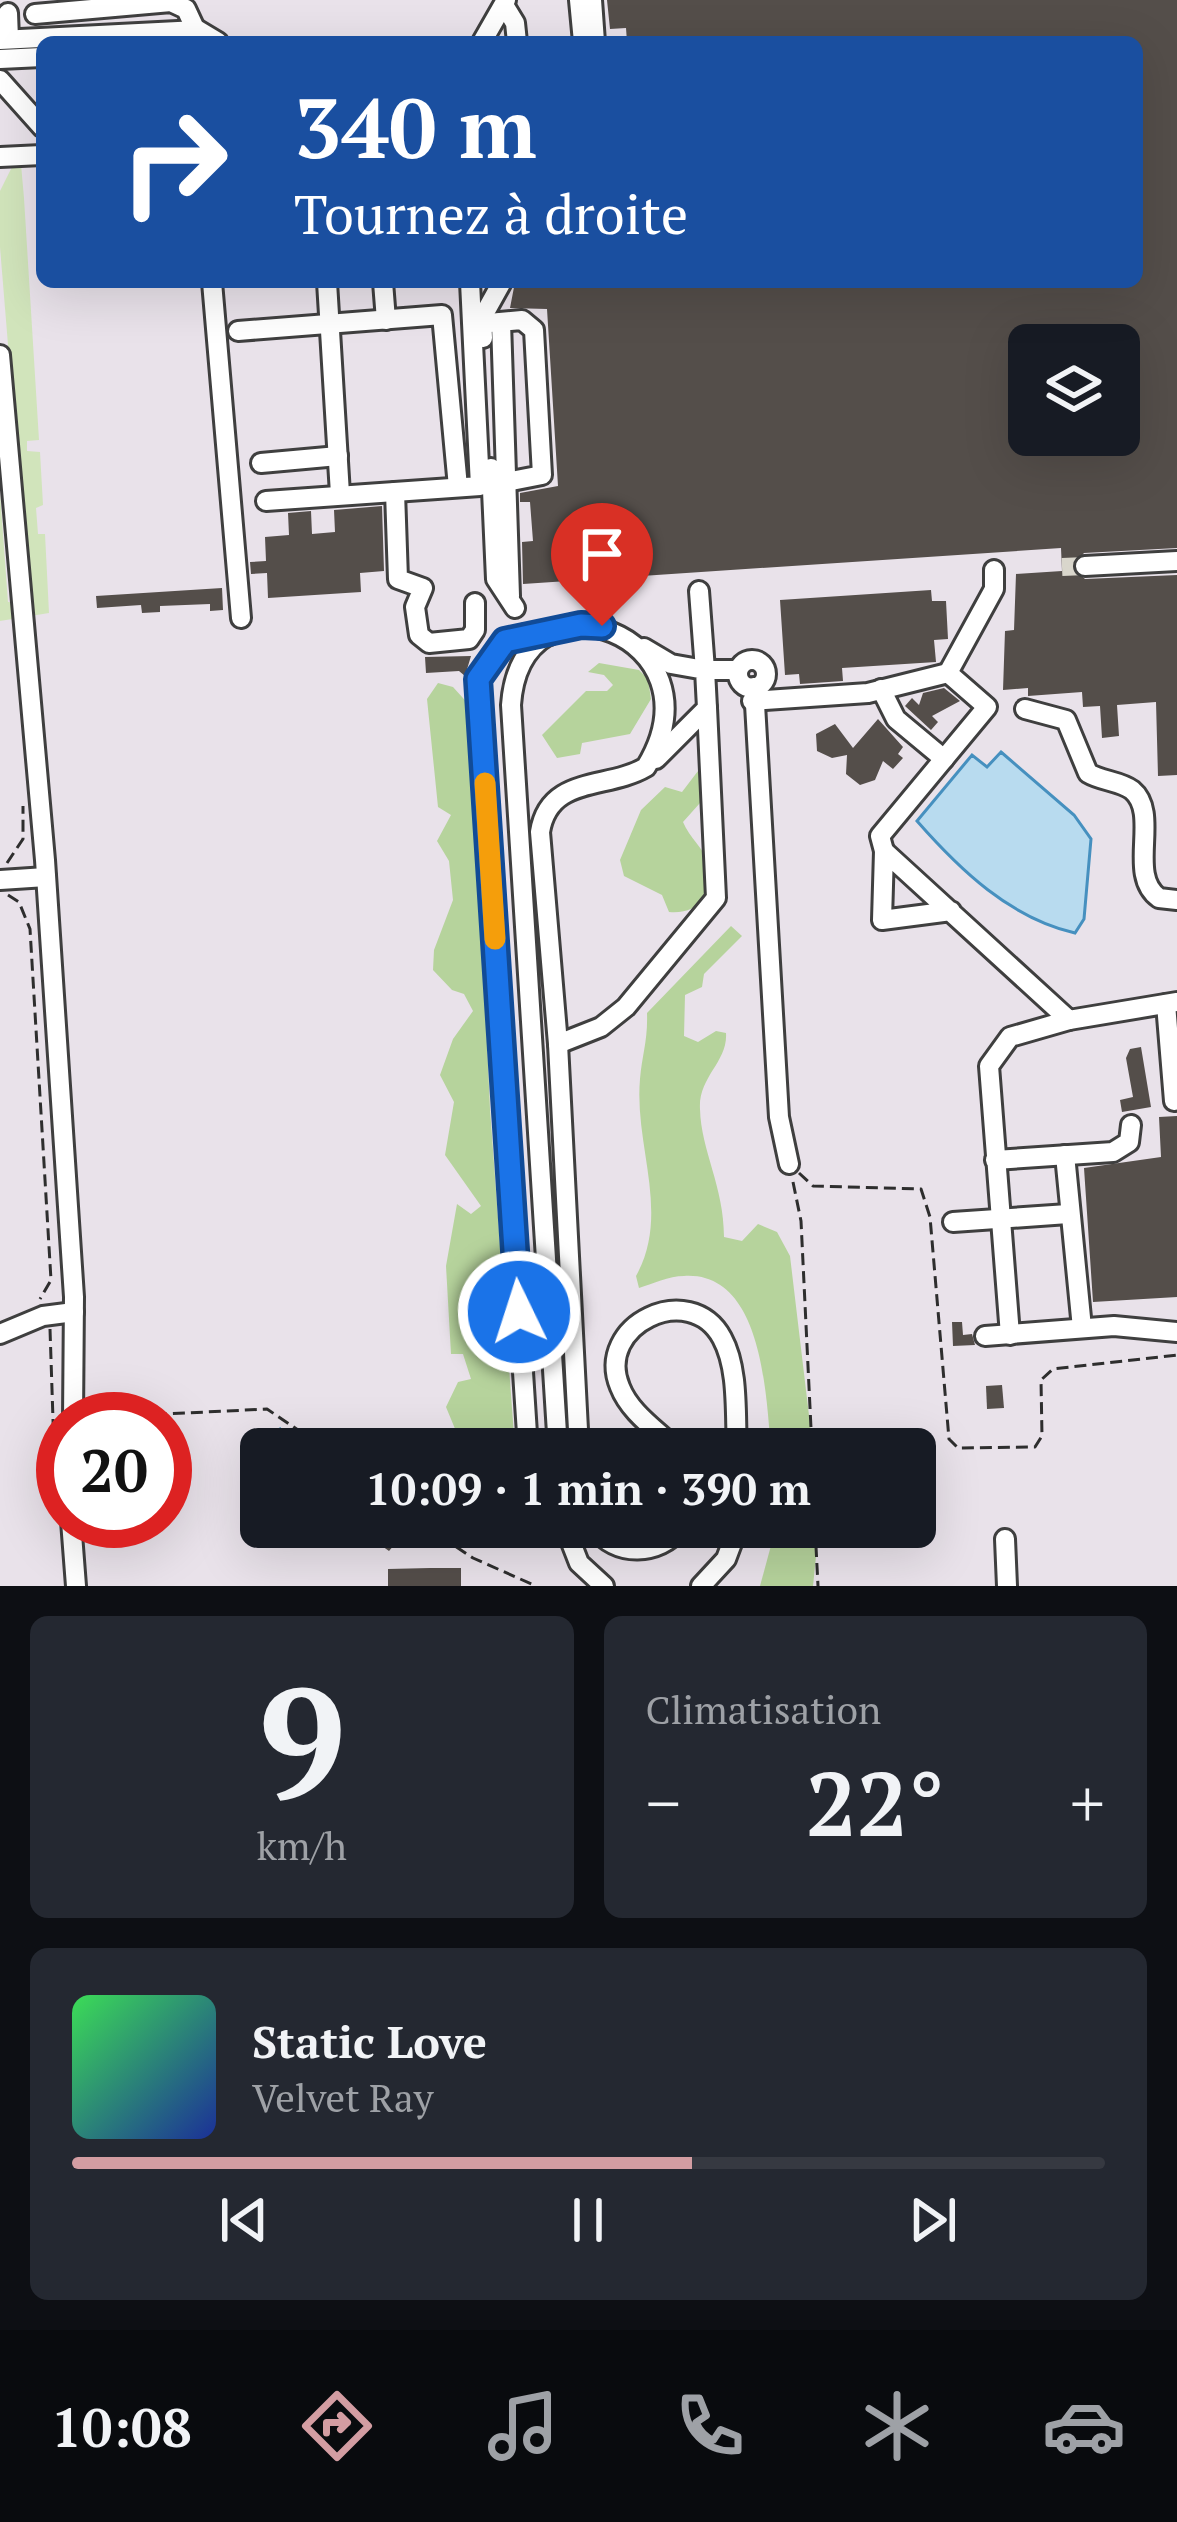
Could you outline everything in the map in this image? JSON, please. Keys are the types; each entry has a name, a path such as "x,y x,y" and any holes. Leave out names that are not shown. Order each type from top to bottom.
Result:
{"street":[{"path":"579,0 582,36"},
{"path":"592,0 595,36"},
{"path":"35,14 171,2 187,9 199,36"},
{"path":"490,36 505,3"},
{"path":"505,3 516,36"},
{"path":"8,13 5,39 36,39"},
{"path":"0,58 36,57"},
{"path":"0,80 36,120"},
{"path":"0,157 36,155"},
{"path":"213,288 242,617"},
{"path":"327,288 340,494"},
{"path":"383,288 386,320"},
{"path":"472,288 485,323 496,579 513,604"},
{"path":"485,323 500,288"},
{"path":"238,331 444,317 458,488"},
{"path":"266,501 458,488 542,475 534,330 522,320 485,323"},
{"path":"0,355 46,877 74,1312 73,1392"},
{"path":"261,463 338,455"},
{"path":"395,492 398,579 423,588 415,608 419,635 441,644 474,635 475,603"},
{"path":"1085,566 1177,560"},
{"path":"753,694 881,689 948,674 994,589 994,570"},
{"path":"558,1044 601,1027 626,1007 716,898 699,591"},
{"path":"527,1428 478,679 505,641 592,625 613,629 671,664 738,670 753,694 779,1117 790,1164"},
{"path":"550,634 523,662 511,705 557,1428"},
{"path":"640,646 658,682 665,712 663,735 646,767"},
{"path":"948,674 987,707 880,836 884,851 882,920 951,911"},
{"path":"881,689 896,719 944,759"},
{"path":"578,1428 542,820 563,793 646,767 707,708"},
{"path":"1025,709 1066,720 1088,773 1130,788 1139,800 1146,881 1159,898 1177,900"},
{"path":"884,851 1069,1020"},
{"path":"6,889 46,877"},
{"path":"1010,1335 988,1066 994,1052 1018,1032 1171,1003 1174,1101"},
{"path":"995,1160 1123,1148 1131,1125"},
{"path":"1065,1155 1082,1328"},
{"path":"953,1222 1068,1214"},
{"path":"655,1428 626,1399 616,1368 620,1346 637,1324 673,1311 707,1320 722,1338 731,1365 736,1428"},
{"path":"0,1334 43,1316 74,1312"},
{"path":"986,1336 1126,1326 1177,1332"},
{"path":"1004,1539 1007,1586"},
{"path":"72,1548 76,1586"},
{"path":"573,1548 586,1573 604,1586"},
{"path":"700,1586 726,1559 730,1548"}],"path":[{"path":"6,889 30,929 51,1280 40,1298"},
{"path":"790,1164 813,1186 921,1190 930,1217 949,1439 958,1448 1035,1448 1042,1436 1040,1380 1054,1369 1177,1355"},
{"path":"790,1164 801,1221 811,1428"},
{"path":"50,1329 52,1392"},
{"path":"192,1413 267,1409 295,1428"},
{"path":"458,1548 536,1586"},
{"path":"816,1548 818,1586"}],"shaded area":[{"path":"0,0 1177,0 1177,1586 0,1586"}],"green space":[{"path":"15,161 21,164 24,198 39,440 27,441 27,451 40,452 43,505 36,508 38,534 45,534 49,613 0,621 0,493 8,602 29,601 0,247 0,191"},
{"path":"599,663 639,670 648,679 651,699 630,734 582,743 580,754 557,758 542,735 586,691 607,691 613,685 604,675 588,672"},
{"path":"438,683 453,687 472,708 490,1109 513,1428 455,1428 446,1407 458,1382 471,1379 463,1354 451,1354 446,1266 457,1204 471,1214 481,1206 445,1155 454,1102 440,1075 453,1039 473,1011 464,994 452,990 433,970 434,950 453,900 449,861 437,841 451,815 438,807 427,699"},
{"path":"698,771 706,774 708,794 683,822 706,858 710,884 696,906 669,912 662,895 624,876 620,860 641,810 665,787 682,792"},
{"path":"731,926 742,936 704,974 702,987 685,995 684,1036 698,1042 716,1031 726,1033 700,1109 724,1237 742,1241 758,1224 777,1232 790,1256 810,1428 769,1428 755,1341 730,1293 710,1280 684,1276 639,1288 636,1276 651,1228 640,1104 647,1013"},
{"path":"770,1548 817,1548 813,1586 760,1586"}],"water":[{"path":"1001,752 1074,815 1091,839 1084,919 1075,933 1029,916 988,890 917,821 972,755 987,767"}],"building":[{"path":"607,0 1177,0 1177,548 1084,553 1072,566 1085,579 1177,575 1177,775 1158,776 1156,702 1117,705 1119,736 1102,738 1100,706 1083,707 1082,692 1028,696 1028,688 1003,690 1005,631 1014,630 1016,574 1062,571 1061,548 523,584 522,542 533,541 530,502 520,502 520,493 558,486 547,309 510,308 514,288 1143,288 1143,36 627,36 626,28 610,29"},
{"path":"382,506 384,571 360,573 361,592 268,598 267,573 251,574 250,562 266,561 265,537 289,535 288,513 311,511 312,534 335,532 334,510"},
{"path":"222,588 223,610 210,611 210,604 160,606 160,612 142,613 141,605 97,608 96,596"},
{"path":"931,590 932,601 946,601 948,639 934,640 936,662 842,668 843,681 800,684 799,674 785,675 780,600"},
{"path":"471,656 465,676 459,671 426,673 425,657"},
{"path":"944,688 960,701 932,716 938,722 931,730 905,706 912,698 919,705 923,693"},
{"path":"878,719 903,747 898,754 903,758 893,769 883,761 875,780 860,785 846,774 847,755 832,758 817,751 816,734 835,724 853,748"},
{"path":"1141,1047 1151,1107 1122,1112 1120,1100 1133,1097 1126,1058 1130,1049"},
{"path":"1177,1116 1177,1297 1093,1302 1084,1168 1161,1157 1159,1117"},
{"path":"952,1322 962,1322 963,1335 972,1334 975,1345 953,1346"},
{"path":"1002,1385 1004,1408 987,1409 986,1386"},
{"path":"461,1568 461,1586 388,1586 388,1569"}],"tunnel":[{"path":"1062,567 1085,566"}],"slow traffic":[{"path":"485,783 495,939"}],"route":[{"path":"519,1312 478,679 492,653 505,641 581,625 602,626"}]}
